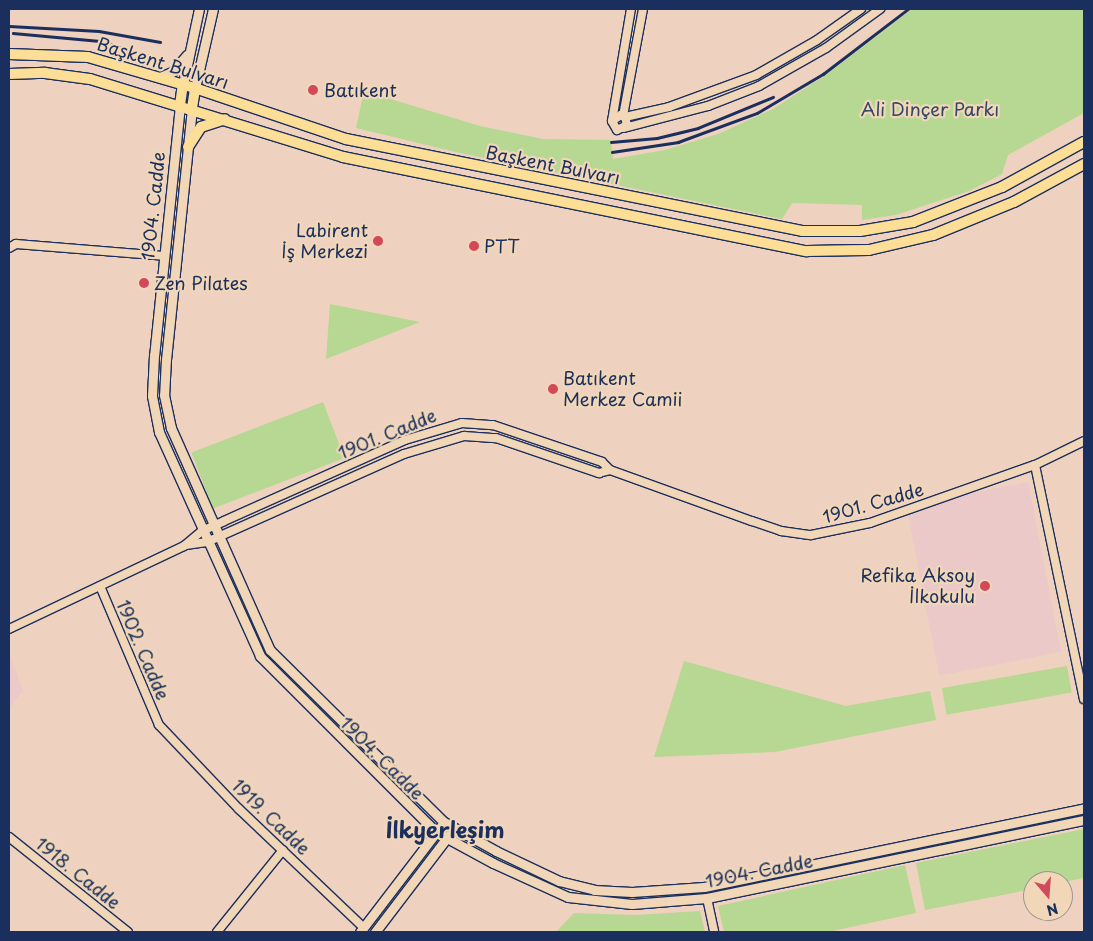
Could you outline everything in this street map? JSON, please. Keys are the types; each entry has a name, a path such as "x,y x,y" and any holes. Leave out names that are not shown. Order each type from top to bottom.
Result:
{"main road":[{"path":"180,105 199,9"},
{"path":"192,108 213,9"},
{"path":"160,77 176,68 189,53"},
{"name":"Başkent Bulvarı","path":"9,54 77,55 196,88 346,139 802,231 860,232 913,222 1002,187 1084,142"},
{"name":"Başkent Bulvarı","path":"9,74 80,76 192,108 343,157 807,251 869,250 933,235 1014,202 1084,164"},
{"name":"1904. Cadde","path":"180,105 154,355 153,405 159,432 260,656 436,832 446,839 543,887 580,900 632,904 707,898 1084,820"},
{"name":"1904. Cadde","path":"192,108 164,395 171,428 270,650 444,822 537,872 584,888 632,892 704,887 1084,808"},
{"path":"188,147 201,127 226,119"},
{"path":"362,930 444,822"},
{"path":"375,932 454,829"},
{"path":"704,887 707,898"}],"street":[{"path":"631,9 612,121 615,129 708,106 759,86 820,52 880,9"},
{"path":"624,128 624,116 643,9"},
{"path":"612,121 616,115 624,116 669,107 756,75 817,40 861,9"},
{"path":"9,248 16,244 164,256"},
{"name":"1901. Cadde","path":"9,629 184,546 202,531 402,441 462,423 494,425 602,462 610,470 781,531 811,535 870,523 1035,465 1084,441"},
{"name":"1901. Cadde","path":"184,546 207,542 404,454 464,436 496,438 599,473 610,470"},
{"path":"1035,465 1084,699"},
{"name":"1902. Cadde","path":"100,586 159,726"},
{"name":"1919. Cadde","path":"159,726 362,930"},
{"name":"1918. Cadde","path":"9,837 128,932"},
{"path":"217,932 283,850"},
{"path":"707,898 714,932"}],"shaded area":[{"name":"Refika Aksoy İlkokulu","path":"1028,482 1061,652 939,675 906,506"},
{"path":"9,654 23,691 9,708"}],"green space":[{"name":"Ali Dinçer Parkı","path":"912,9 1084,9 1084,113 1008,155 1002,174 969,191 896,215 862,220 862,205 792,203 782,219 460,153 356,128 364,91 480,126 543,139 611,140 613,159 665,150 718,134 773,109 826,75"},
{"path":"330,304 420,322 326,359"},
{"path":"323,402 345,458 213,509 191,453"},
{"path":"684,661 846,706 930,691 936,720 775,752 654,757"},
{"path":"1067,666 1072,693 947,715 942,688"},
{"path":"1084,829 1084,878 1073,880 1073,871 1023,871 1023,891 925,910 916,863"},
{"path":"905,865 916,913 828,932 724,932 718,906"},
{"path":"700,911 705,932 556,932 574,913 636,915"}],"railway":[{"path":"612,152 678,142 757,113 823,74 908,9"},
{"path":"9,26 99,31 160,42"},
{"path":"13,33 100,41 155,58"},
{"path":"611,142 657,138 698,128 773,97"}],"place":[{"name":"Batıkent","path":"313,90"},
{"name":"Labirent İş Merkezi","path":"378,241"},
{"name":"PTT","path":"474,246"},
{"name":"Zen Pilates","path":"144,283"},
{"name":"Batıkent Merkez Camii","path":"553,389"},
{"name":"Refika Aksoy İlkokulu","path":"985,586"}],"district":[{"name":"İlkyerleşim","path":"445,829"}]}
